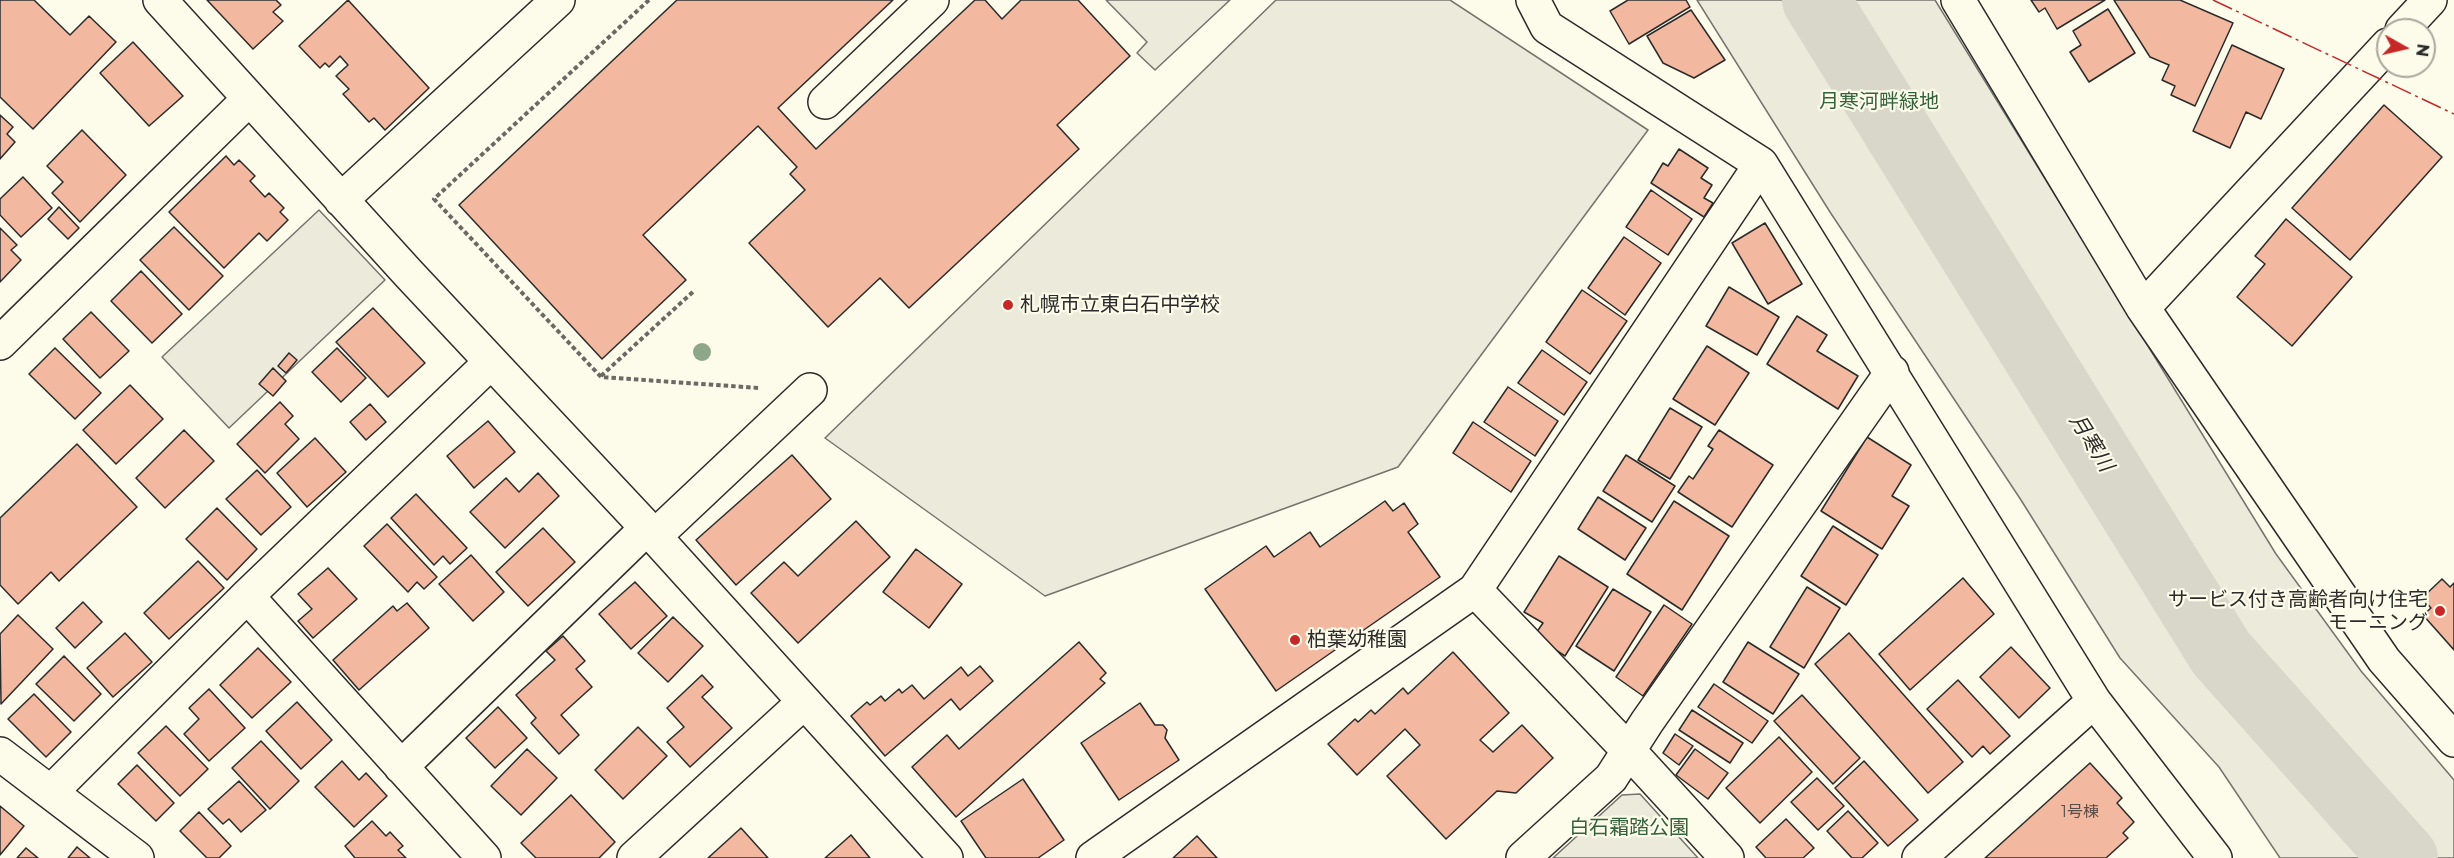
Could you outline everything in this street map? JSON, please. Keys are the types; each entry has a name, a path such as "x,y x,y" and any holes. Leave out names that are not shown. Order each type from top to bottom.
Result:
{"street":[{"path":"160,0 340,200 651,532 946,858"},
{"path":"340,200 558,0"},
{"path":"825,102 932,0"},
{"path":"1533,0 1547,27 1761,164 2094,701 2215,858"},
{"path":"1958,0 2143,308 2384,660 2454,740"},
{"path":"2413,18 2430,0"},
{"path":"2143,308 2376,58"},
{"path":"0,343 249,99"},
{"path":"1093,858 1475,590 1761,164"},
{"path":"52,792 247,596 491,362"},
{"path":"1523,858 1611,778 1892,372"},
{"path":"401,767 651,532 810,390"},
{"path":"1475,590 1629,751 1727,858"},
{"path":"247,596 484,858"},
{"path":"1919,858 2094,701"},
{"path":"634,858 804,702"},
{"path":"0,754 133,857"}],"path":[{"path":"649,0 434,199 601,377 760,388"},
{"path":"601,377 695,290"}],"green space":[{"path":"1106,0 1230,0 1155,70 1137,53 1147,42"},
{"path":"1276,0 1450,0 1648,130 1398,467 1045,596 825,438"},
{"name":"月寒河畔緑地","path":"1697,0 1935,0 2276,554 2361,671 2454,780 2454,858 2280,858 2219,767 2120,658 2021,500 1830,212"},
{"name":"白石霜踏公園","path":"1640,794 1698,858 1553,858 1622,795"}],"shaded area":[{"path":"319,210 385,280 229,428 162,357"}],"building":[{"path":"0,0 34,0 70,35 89,16 116,42 33,129 0,97"},
{"path":"207,0 276,0 281,5 273,12 283,21 253,49"},
{"path":"348,0 429,88 385,130 374,118 369,122 343,94 349,89 336,76 348,65 340,56 329,67 325,63 320,68 299,46"},
{"path":"677,0 893,0 778,108 816,149 975,0 985,0 1002,19 1021,0 1078,0 1130,56 1057,125 1079,149 909,308 880,278 828,327 749,243 805,190 790,174 797,167 758,126 643,235 686,280 602,359 459,205"},
{"path":"1628,0 1686,0 1690,7 1629,44 1610,11"},
{"path":"2031,0 2105,0 2057,29 2045,8 2039,12"},
{"path":"2114,0 2180,0 2233,23 2195,106 2171,95 2175,86 2162,80 2169,65 2150,57"},
{"path":"2108,9 2135,53 2089,82 2070,52 2081,45 2073,31"},
{"path":"1691,10 1725,60 1694,78 1663,63 1647,36"},
{"path":"133,42 183,96 149,126 100,73"},
{"path":"2232,45 2284,69 2261,119 2246,112 2230,148 2193,131"},
{"path":"2384,105 2442,157 2350,260 2292,208"},
{"path":"0,115 13,127 7,134 15,142 0,159"},
{"path":"82,130 126,175 80,222 52,193 63,182 47,166"},
{"path":"1679,149 1708,168 1701,178 1712,185 1704,198 1713,203 1704,217 1651,183 1663,163 1668,166"},
{"path":"226,156 234,165 239,160 255,176 250,181 265,197 269,193 284,208 280,212 288,220 267,241 259,233 224,268 169,212"},
{"path":"23,177 52,208 21,237 0,215 0,199"},
{"path":"1651,190 1692,219 1668,255 1626,227"},
{"path":"59,207 79,228 68,239 48,219"},
{"path":"2286,219 2352,277 2292,346 2237,297 2265,264 2255,256"},
{"path":"1765,223 1802,284 1768,304 1732,243"},
{"path":"174,227 223,276 189,310 140,260"},
{"path":"0,228 17,245 11,250 21,260 0,282"},
{"path":"1624,237 1661,263 1625,315 1588,288"},
{"path":"141,271 182,314 152,343 111,301"},
{"path":"1729,287 1779,317 1757,355 1706,326"},
{"path":"1582,290 1627,321 1590,374 1546,342"},
{"path":"373,308 425,363 388,397 336,342"},
{"path":"91,312 129,351 100,378 63,339"},
{"path":"1797,316 1827,335 1817,351 1858,376 1838,409 1767,364"},
{"path":"1707,346 1749,373 1715,425 1673,399"},
{"path":"55,348 101,393 75,419 29,374"},
{"path":"337,348 366,378 341,402 312,372"},
{"path":"1542,350 1587,382 1564,415 1518,383"},
{"path":"289,353 297,360 286,373 278,366"},
{"path":"273,368 286,381 273,396 259,384"},
{"path":"130,385 163,419 116,464 83,430"},
{"path":"1508,387 1558,421 1535,456 1484,422"},
{"path":"280,402 293,416 285,424 299,439 265,473 237,444"},
{"path":"370,404 386,422 366,440 350,422"},
{"path":"1670,408 1702,427 1670,479 1638,460"},
{"path":"488,421 515,452 474,488 447,456"},
{"path":"1473,422 1531,461 1511,492 1453,453"},
{"path":"184,430 214,461 165,508 136,478"},
{"path":"1719,430 1773,465 1732,527 1678,492 1689,476 1693,479 1713,449 1708,446"},
{"path":"1867,437 1911,465 1892,496 1909,506 1882,549 1821,511"},
{"path":"315,438 346,472 307,507 277,473"},
{"path":"77,444 137,507 59,581 51,572 18,604 0,585 0,518"},
{"path":"792,455 831,499 736,585 696,540"},
{"path":"1626,455 1675,486 1652,522 1603,491"},
{"path":"257,470 291,507 261,535 226,499"},
{"path":"538,473 559,496 505,548 470,512 506,478 519,492"},
{"path":"416,494 467,548 450,564 443,556 434,565 391,518"},
{"path":"1598,497 1646,528 1625,560 1578,529"},
{"name":"柏葉幼稚園","path":"1385,501 1393,511 1404,503 1418,524 1408,532 1440,577 1276,691 1205,589 1266,546 1274,557 1310,532 1320,547"},
{"path":"1674,501 1729,536 1682,610 1627,574"},
{"path":"217,508 257,549 227,580 186,539"},
{"path":"856,521 890,557 798,643 751,593 784,562 798,576"},
{"path":"387,524 437,577 424,589 417,582 408,592 364,546"},
{"path":"1833,526 1878,555 1846,605 1801,576"},
{"path":"543,528 575,562 528,606 496,572"},
{"path":"916,549 962,584 929,628 883,592"},
{"path":"471,555 504,592 473,621 439,584"},
{"path":"1559,556 1608,587 1565,656 1534,636 1543,623 1524,612"},
{"path":"198,561 224,588 169,639 144,613"},
{"path":"328,568 357,599 313,638 298,621 312,609 298,594"},
{"path":"1963,578 1994,614 1910,690 1879,654"},
{"name":"サービス付き高齢者向け住宅 モーニング","path":"2442,579 2450,587 2454,583 2454,650 2423,615 2431,608 2422,598"},
{"path":"635,582 667,616 631,649 599,614"},
{"path":"1807,587 1840,608 1804,668 1770,647"},
{"path":"1613,589 1651,612 1614,671 1576,646"},
{"path":"83,602 102,622 75,648 56,628"},
{"path":"407,603 429,628 359,690 333,660 393,606 397,611"},
{"path":"1664,605 1692,624 1643,696 1616,677"},
{"path":"18,615 53,649 1,704 0,634"},
{"path":"673,617 703,646 668,682 638,653"},
{"path":"125,633 152,662 113,697 87,668"},
{"path":"1849,633 1963,762 1928,793 1815,664"},
{"path":"563,636 585,661 576,669 592,687 561,715 579,735 559,754 531,723 536,718 516,695 555,660 546,651"},
{"path":"1079,642 1106,673 1100,679 1105,683 956,817 912,767 947,735 959,749"},
{"path":"1748,642 1799,674 1773,714 1723,682"},
{"path":"2011,647 2050,688 2019,718 1980,677"},
{"path":"258,648 291,682 252,718 220,685"},
{"path":"1453,652 1509,713 1480,740 1493,752 1522,725 1553,758 1516,793 1497,791 1446,839 1387,776 1420,745 1405,729 1357,775 1328,744 1355,719 1358,722 1371,710 1375,714 1403,688 1408,694"},
{"path":"64,656 101,694 74,721 36,684"},
{"path":"980,666 993,681 960,710 951,699 885,756 851,716 867,702 870,705 881,696 885,701 899,689 902,693 912,685 924,699 961,667 968,676"},
{"path":"702,675 713,687 702,697 732,728 690,767 667,742 684,727 667,708"},
{"path":"1958,680 2010,736 1990,754 1983,746 1972,757 1927,709"},
{"path":"1714,684 1768,721 1752,743 1698,707"},
{"path":"209,689 245,728 209,761 184,734 199,719 189,708"},
{"path":"34,694 71,732 46,757 8,719"},
{"path":"1802,695 1860,758 1833,784 1774,721"},
{"path":"297,702 332,740 301,769 266,731"},
{"path":"1140,703 1155,725 1163,725 1167,730 1165,738 1179,760 1119,800 1081,743"},
{"path":"498,707 527,738 495,768 466,738"},
{"path":"1692,710 1743,743 1730,763 1679,730"},
{"path":"166,726 208,769 180,796 138,753"},
{"path":"638,727 667,756 623,799 595,770"},
{"path":"1675,734 1693,746 1679,765 1663,753"},
{"path":"1779,737 1812,772 1760,823 1726,788"},
{"path":"261,741 299,781 270,809 232,768"},
{"path":"527,749 557,778 521,815 491,786"},
{"path":"1695,749 1728,773 1708,799 1676,775"},
{"path":"342,761 359,780 366,773 387,796 354,827 315,787"},
{"path":"1864,761 1918,820 1888,846 1835,788"},
{"path":"2090,763 2122,798 2117,803 2134,822 2123,833 2128,838 2106,858 1985,858"},
{"path":"137,765 174,803 156,821 118,784"},
{"path":"1817,778 1844,806 1818,830 1791,802"},
{"path":"1023,779 1064,840 1038,858 986,858 961,821"},
{"path":"239,781 266,810 241,832 229,819 223,824 208,809"},
{"path":"571,795 615,842 599,858 536,858 521,843"},
{"path":"0,806 24,826 0,855"},
{"path":"1848,811 1878,843 1862,858 1852,858 1827,831"},
{"path":"199,812 231,846 219,858 207,858 180,831"},
{"path":"1786,819 1814,848 1803,858 1766,858 1756,847"},
{"path":"372,821 386,836 390,832 403,846 398,850 406,858 355,858 345,846"},
{"path":"741,828 768,858 708,858"},
{"path":"851,835 870,858 825,858"},
{"path":"1197,836 1217,858 1173,858"},
{"path":"77,847 90,858 68,858"},
{"path":"26,848 38,858 17,858"}],"waterway":[{"name":"月寒川","path":"1816,0 2221,653 2404,858"}],"power":[{"path":"2213,0 2454,114"}],"place":[{"name":"札幌市立東白石中学校","path":"1008,305"},
{"name":"サービス付き高齢者向け住宅 モーニング","path":"2440,611"},
{"name":"柏葉幼稚園","path":"1295,640"}]}
